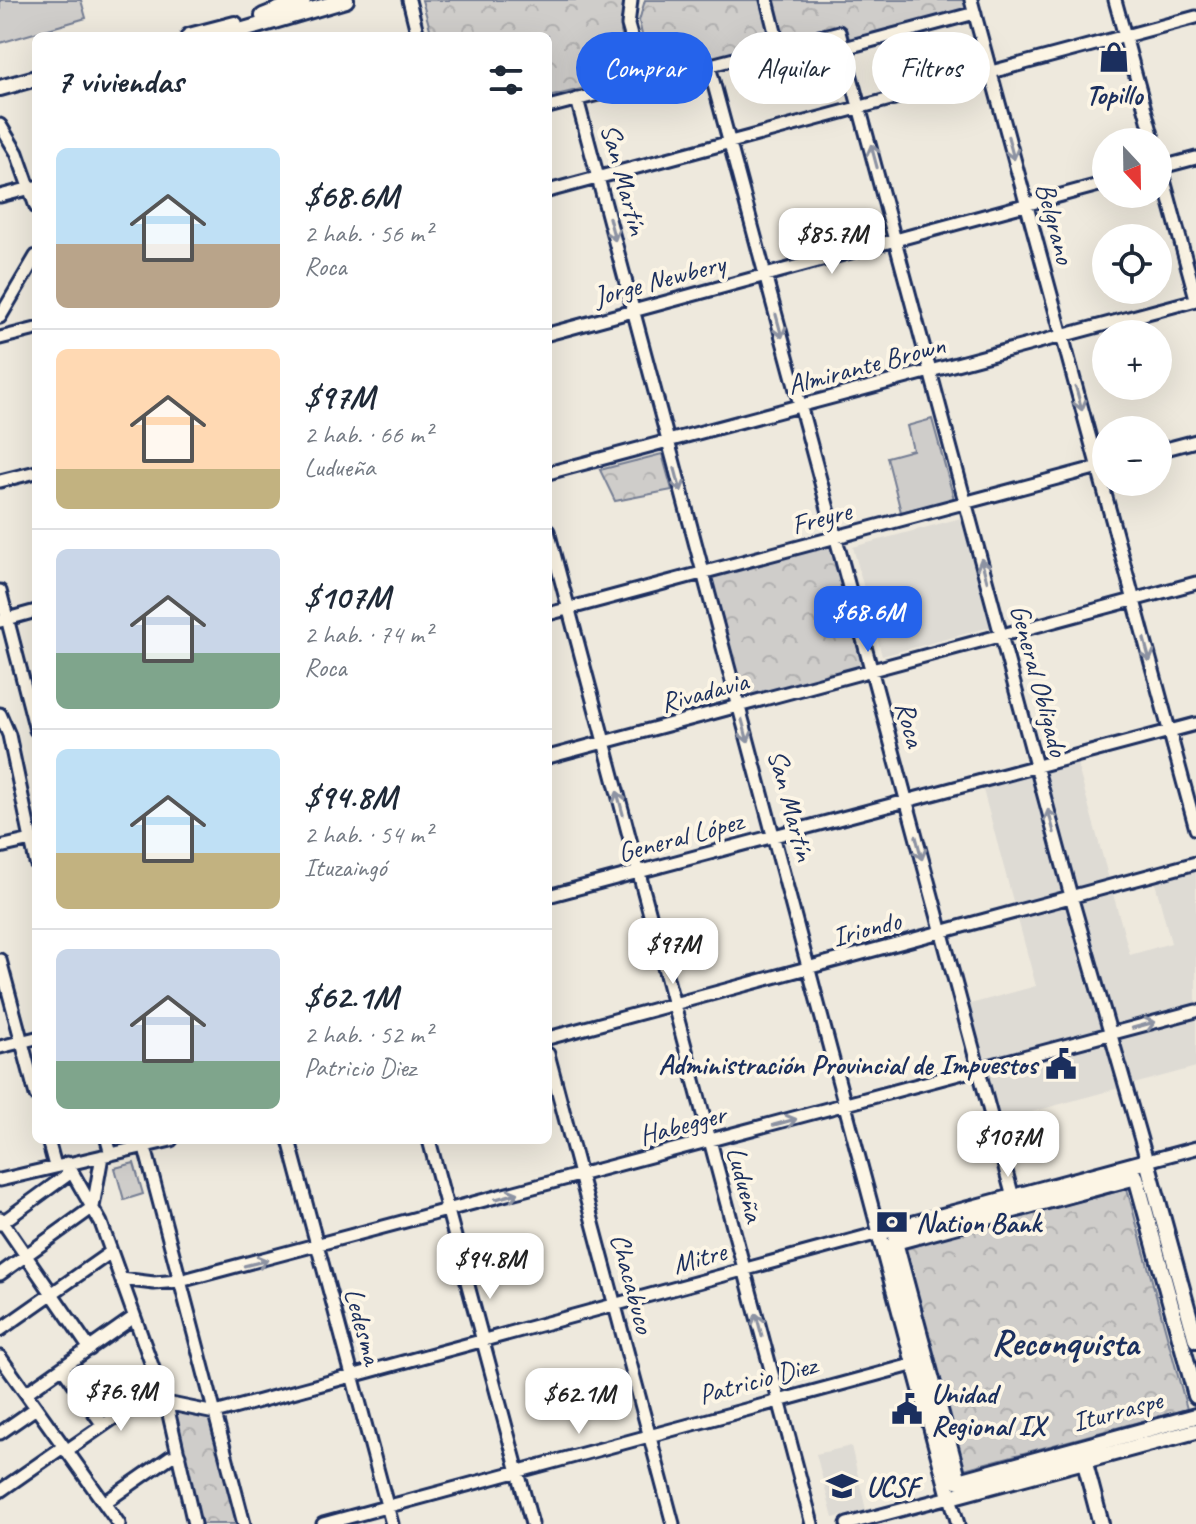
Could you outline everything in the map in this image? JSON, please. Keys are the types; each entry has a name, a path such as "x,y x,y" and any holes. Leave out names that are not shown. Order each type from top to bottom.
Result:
{"main road":[{"path":"239,32 272,24 293,4 346,0"},
{"path":"217,32 272,24"},
{"path":"0,88 32,79"},
{"path":"0,98 32,89"},
{"name":"Mitre","path":"895,1242 1147,1161"},
{"name":"General Obligado","path":"1147,1161 1196,1340"},
{"name":"Mitre","path":"879,1233 1136,1177 1183,1296"},
{"name":"San Martín","path":"879,1233 959,1481"},
{"name":"San Martín","path":"895,1242 950,1497"},
{"path":"1183,1296 1196,1396"},
{"name":"Iturraspe","path":"950,1497 1196,1416"},
{"name":"Iturraspe","path":"959,1481 1196,1431"},
{"path":"1083,1454 1101,1524"}],"street":[{"path":"409,0 417,32"},
{"path":"630,32 631,0"},
{"path":"767,0 775,32"},
{"name":"Belgrano","path":"971,0 1062,336 1092,434"},
{"path":"1115,0 1150,128"},
{"path":"856,45 975,13"},
{"path":"552,190 1196,17"},
{"name":"Roca","path":"713,80 1014,1204"},
{"name":"General Obligado","path":"856,90 1071,896 1147,1161"},
{"path":"552,106 576,99"},
{"name":"San Martín","path":"578,104 879,1233"},
{"path":"0,125 32,185"},
{"path":"1172,163 1196,158"},
{"path":"0,196 32,187"},
{"name":"Jorge Newbery","path":"552,333 1092,187"},
{"path":"1171,208 1196,299"},
{"path":"0,317 32,263"},
{"name":"Almirante Brown","path":"552,472 1196,299"},
{"path":"0,338 32,330"},
{"path":"1172,447 1196,441"},
{"name":"Freyre","path":"552,613 1092,470"},
{"path":"0,481 32,473"},
{"name":"Belgrano","path":"1109,496 1133,600 1196,829"},
{"name":"Ludueña","path":"552,546 812,1524"},
{"name":"Rivadavia","path":"552,756 1196,583"},
{"path":"0,591 4,620 32,716"},
{"path":"4,620 32,612"},
{"path":"0,714 11,744 32,836"},
{"name":"General López","path":"552,895 1196,724"},
{"path":"0,847 32,840"},
{"name":"Iriondo","path":"552,1037 1196,863"},
{"path":"0,960 32,1081"},
{"name":"Habegger","path":"121,1279 154,1283 180,1281 318,1247 1196,1011"},
{"path":"0,1047 32,1039"},
{"name":"Chacabuco","path":"552,1069 673,1524"},
{"path":"50,1144 93,1207 111,1252 157,1388 166,1403 194,1524"},
{"path":"0,1274 93,1207 107,1144"},
{"name":"Ledesma","path":"290,1144 392,1524"},
{"path":"430,1144 532,1524"},
{"path":"0,1180 64,1167 141,1145 244,1524"},
{"name":"Mitre","path":"1147,1161 1196,1148"},
{"path":"64,1167 1,1221 90,1349"},
{"name":"Mitre","path":"215,1413 483,1343 879,1233"},
{"path":"0,1330 111,1252"},
{"path":"26,1393 134,1317"},
{"path":"0,1357 119,1524"},
{"name":"Patricio Diez","path":"323,1524 921,1362"},
{"path":"63,1368 103,1425"},
{"path":"0,1380 11,1372"},
{"path":"0,1491 157,1388"},
{"path":"166,1403 215,1413"},
{"path":"0,1433 36,1408"},
{"path":"104,1503 170,1457 179,1455"},
{"name":"San Martín","path":"950,1497 958,1524"},
{"name":"Iturraspe","path":"847,1524 950,1497"}],"shaded area":[{"path":"961,518 991,627 882,656 853,547"},
{"path":"1074,753 1130,955 1171,943 1153,875 1196,863 1196,1067 995,1122 963,1006 1036,986 980,779"},
{"name":"UCSF","path":"851,1446 866,1510 833,1518 816,1454"}],"green space":[{"path":"0,0 81,0 86,18 0,43"},
{"path":"422,0 626,0 621,32 576,32 576,90 552,96 552,32 431,32"},
{"path":"645,0 967,0 970,11 889,32 872,32 872,36 856,40 856,32 847,32 846,28 830,32 729,32 729,57 713,61 713,32 641,32 639,21"},
{"path":"932,419 954,499 901,512 887,457 913,450 907,426"},
{"path":"662,454 672,490 615,501 600,470"},
{"path":"831,544 863,668 742,699 709,576"},
{"path":"134,1163 143,1194 124,1200 115,1168"},
{"path":"1127,1189 1187,1409 964,1469 903,1247"},
{"path":"173,1409 211,1418 240,1524 199,1524"}],"place":[{"name":"Topillo","path":"1114,57"},
{"name":"Administración Provincial de Impuestos","path":"1061,1064"},
{"name":"Nation Bank","path":"892,1222"},
{"name":"Unidad Regional IX","path":"907,1409"},
{"name":"UCSF","path":"842,1486"}],"district":[{"name":"Reconquista","path":"1065,1342"}]}
